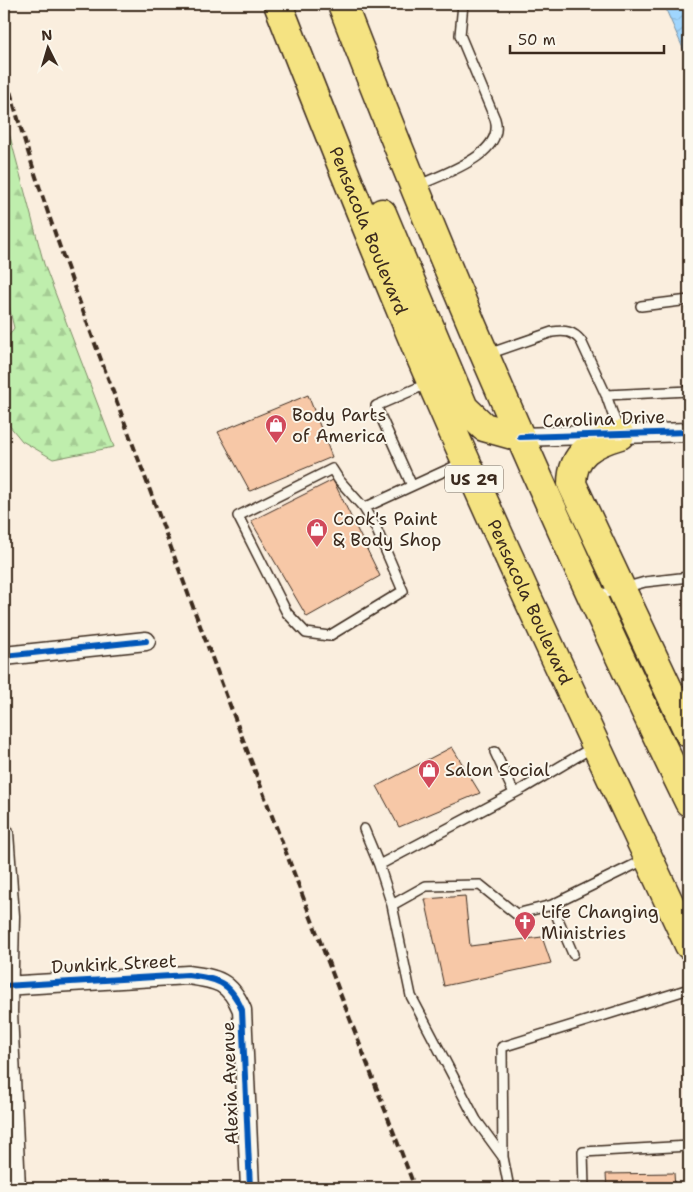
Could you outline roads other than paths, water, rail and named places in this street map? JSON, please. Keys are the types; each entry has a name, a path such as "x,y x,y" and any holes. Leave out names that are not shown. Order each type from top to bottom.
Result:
{"highway":[{"name":"Pensacola Boulevard","path":"278,4 431,381 596,746 689,945"},
{"path":"342,4 415,187 520,436 592,597 689,802"},
{"path":"332,140 367,179 464,408 484,427 520,436"},
{"path":"620,435 596,442 581,455 572,472 572,484 689,733"}],"street":[{"name":"Carolina Drive","path":"520,436 689,432"},
{"path":"4,656 146,641"},
{"path":"4,833 10,916 7,986 16,1188"},
{"name":"Dunkirk Street","path":"7,986 188,975 212,978 224,983"},
{"name":"Alexia Avenue","path":"224,983 236,995 242,1010 250,1188"}],"lane":[{"path":"415,187 473,160 490,147 496,133 495,119 460,35 463,4"},
{"path":"641,306 689,300"},
{"path":"486,355 552,332 569,331 575,334 581,341 606,395 620,435"},
{"path":"412,486 376,406 431,381"},
{"path":"606,395 689,391"},
{"path":"364,508 466,461"},
{"path":"332,469 339,480 364,508 376,528 403,591 329,636 306,633 288,613 238,516 332,469"},
{"path":"592,597 645,582 689,577"},
{"path":"379,865 514,793 596,746"},
{"path":"495,752 514,793"},
{"path":"364,829 379,865 392,905 411,996 476,1120 503,1158"},
{"path":"392,905 426,886 480,885 516,914 552,905 648,858"},
{"path":"552,905 573,954"},
{"path":"509,1188 503,1158 502,1048 689,989"},
{"path":"584,1188 583,1152 689,1146"}],"water":[{"path":"668,4 689,4 689,62 667,12"}],"railway":[{"path":"4,69 52,224 88,325 245,744 415,1188"}],"place":[{"name":"Body Parts of America","path":"276,444"},
{"name":"Cook's Paint & Body Shop","path":"317,548"},
{"name":"Salon Social","path":"429,789"},
{"name":"Life Changing Ministries","path":"525,941"}]}
